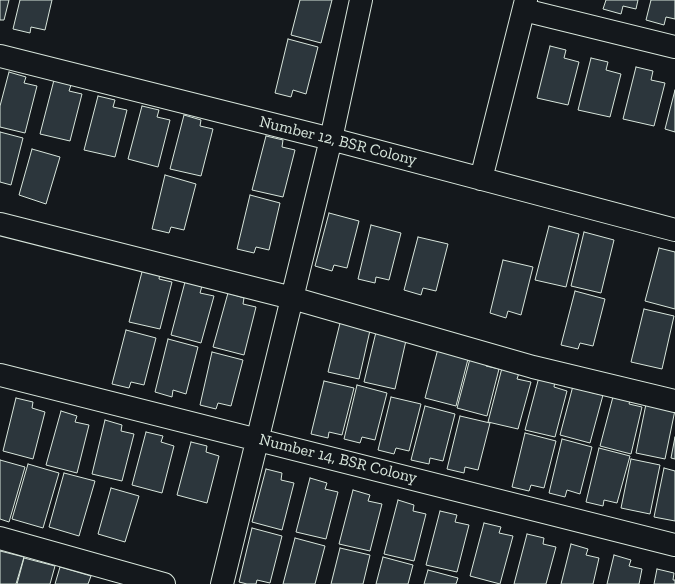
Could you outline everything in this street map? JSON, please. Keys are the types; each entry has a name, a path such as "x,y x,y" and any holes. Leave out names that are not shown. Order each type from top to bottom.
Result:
{"street":[{"path":"222,584 331,139 362,0"},
{"path":"481,179 525,5 675,47"},
{"name":"Number 12, BSR Colony","path":"0,56 331,139 675,230"},
{"path":"0,224 292,298 532,367 675,401"},
{"name":"Number 14, BSR Colony","path":"0,375 675,545"},
{"path":"0,538 164,584"}],"building":[{"path":"0,0 9,0 4,20 0,20"},
{"path":"20,0 52,0 45,30 31,27 30,33 13,29"},
{"path":"300,0 332,0 321,43 291,35"},
{"path":"606,0 638,0 636,9 623,6 621,14 603,9"},
{"path":"651,0 675,0 675,19 666,17 664,25 646,20"},
{"path":"288,39 318,47 306,94 293,90 291,97 275,93"},
{"path":"550,46 566,50 564,58 579,62 568,105 537,98"},
{"path":"591,58 608,62 606,70 621,74 610,117 578,110"},
{"path":"636,67 653,71 651,80 665,83 654,126 623,119"},
{"path":"9,72 26,77 24,83 37,86 25,133 0,127 0,106"},
{"path":"54,80 71,85 69,91 82,94 70,141 40,134"},
{"path":"675,90 675,132 665,129"},
{"path":"98,96 115,100 113,107 127,110 115,157 84,150"},
{"path":"142,106 159,110 157,117 170,120 158,167 128,159"},
{"path":"184,115 201,120 200,126 213,129 201,176 170,169"},
{"path":"0,132 23,138 11,185 0,182"},
{"path":"266,136 283,140 282,147 295,150 283,197 252,190"},
{"path":"32,149 60,157 46,204 19,195"},
{"path":"165,175 196,184 184,230 171,227 169,233 152,229"},
{"path":"250,195 280,203 269,250 256,247 254,253 237,249"},
{"path":"329,213 359,221 347,268 334,265 332,271 315,266"},
{"path":"371,225 401,233 389,280 376,277 375,283 358,279"},
{"path":"549,226 579,234 566,287 535,280"},
{"path":"584,232 614,240 601,293 571,286"},
{"path":"418,237 448,244 436,291 423,288 421,295 404,290"},
{"path":"659,248 675,252 675,309 645,301"},
{"path":"503,260 533,267 521,315 508,311 506,318 490,313"},
{"path":"143,268 160,273 159,279 172,282 160,329 129,322"},
{"path":"185,282 202,286 200,293 214,296 201,343 171,335"},
{"path":"575,291 605,299 593,346 580,343 578,349 561,345"},
{"path":"228,293 244,298 243,304 256,307 244,355 213,347"},
{"path":"644,309 674,316 662,369 631,362"},
{"path":"341,319 371,326 359,379 328,372"},
{"path":"377,328 407,336 395,389 364,382"},
{"path":"126,330 156,338 144,385 131,382 129,388 112,384"},
{"path":"168,339 198,347 186,394 173,390 172,397 155,392"},
{"path":"439,345 468,359 456,406 425,398"},
{"path":"212,352 243,360 231,406 218,403 216,409 200,405"},
{"path":"471,355 488,359 486,366 499,369 487,416 457,408"},
{"path":"502,368 519,373 517,379 531,382 518,429 488,422"},
{"path":"539,377 555,381 554,387 567,391 555,437 525,430"},
{"path":"324,381 354,388 342,435 329,432 328,438 311,434"},
{"path":"574,382 591,386 589,392 603,395 590,443 560,435"},
{"path":"357,385 387,393 375,440 362,437 360,443 344,439"},
{"path":"614,393 631,397 629,404 642,407 631,454 600,446"},
{"path":"391,397 421,404 409,451 396,448 394,454 378,450"},
{"path":"16,398 33,402 32,408 45,412 33,459 3,451"},
{"path":"646,404 675,410 665,459 636,453"},
{"path":"425,406 455,414 443,461 430,458 429,464 411,460"},
{"path":"61,411 77,416 75,422 89,425 77,473 46,465"},
{"path":"460,416 490,423 478,470 465,467 464,473 447,469"},
{"path":"105,420 122,425 121,431 134,434 122,481 92,474"},
{"path":"146,432 163,436 161,442 174,446 162,493 132,485"},
{"path":"525,433 556,441 544,488 531,485 529,491 512,487"},
{"path":"675,437 675,459 671,458"},
{"path":"562,439 592,447 580,494 567,490 565,497 549,493"},
{"path":"191,442 207,446 206,452 219,456 207,503 177,495"},
{"path":"599,448 630,456 617,503 604,500 603,506 586,502"},
{"path":"631,459 660,465 650,514 621,508"},
{"path":"0,460 25,467 9,522 0,519"},
{"path":"28,464 59,473 43,528 12,519"},
{"path":"664,468 675,471 675,521 654,517"},
{"path":"266,469 282,473 281,480 294,483 282,530 252,522"},
{"path":"64,473 95,481 79,536 49,527"},
{"path":"310,478 327,483 325,489 338,492 326,539 296,532"},
{"path":"111,488 139,496 125,542 98,534"},
{"path":"353,490 370,495 368,501 382,504 370,551 339,544"},
{"path":"398,500 414,505 413,511 426,514 414,561 384,554"},
{"path":"440,511 457,515 455,522 469,525 457,572 426,565"},
{"path":"484,523 501,527 499,533 513,536 500,584 470,576"},
{"path":"252,528 282,536 270,583 257,580 256,584 239,582"},
{"path":"527,534 544,538 543,544 556,547 546,584 514,584"},
{"path":"295,538 325,546 315,584 283,584"},
{"path":"571,544 588,549 586,555 599,558 593,584 561,584"},
{"path":"340,548 370,555 363,584 331,584"},
{"path":"0,551 24,557 16,584 0,584"},
{"path":"614,555 631,560 629,566 642,569 639,584 607,584"},
{"path":"383,557 413,565 408,584 376,584"},
{"path":"24,558 55,566 50,584 17,584"},
{"path":"60,567 91,576 88,584 55,584"},
{"path":"657,569 674,573 673,580 675,580 675,584 654,584"},
{"path":"428,570 458,578 456,584 424,584"}]}
